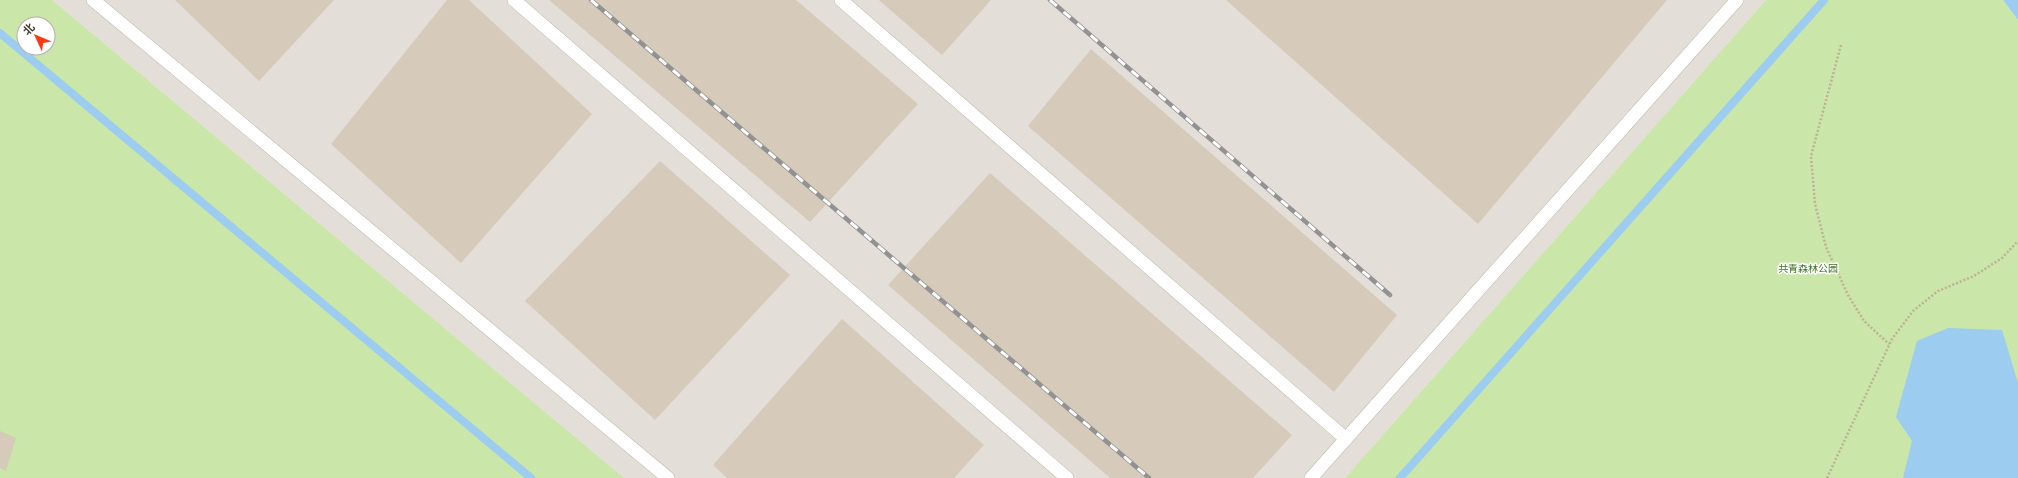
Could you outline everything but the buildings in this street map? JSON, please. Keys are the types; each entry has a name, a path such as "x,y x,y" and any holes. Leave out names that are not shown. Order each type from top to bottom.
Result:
{"lane":[{"path":"93,0 668,478"},
{"path":"514,0 1067,478"},
{"path":"841,0 1346,439"},
{"path":"1311,478 1737,0"}],"path":[{"path":"1841,45 1811,156 1815,204 1826,247 1848,295 1864,321 1889,344"},
{"path":"1827,478 1889,344 1913,311 1938,291 1974,276 2002,258 2018,241"}],"shaded area":[{"path":"52,0 1766,0 1345,478 624,478"}],"green space":[{"path":"0,0 52,0 624,478 0,478"},
{"name":"共青森林公园","path":"1766,0 2003,0 2018,20 2018,478 1345,478"}],"water":[{"path":"2003,0 2018,0 2018,20"},
{"path":"1948,328 2002,330 2018,383 2018,478 1903,478 1912,441 1896,417 1917,341"}],"waterway":[{"path":"1400,478 1824,0"},
{"path":"0,33 531,478"}],"railway":[{"path":"591,0 1149,478"},
{"path":"1050,0 1390,295"}]}
